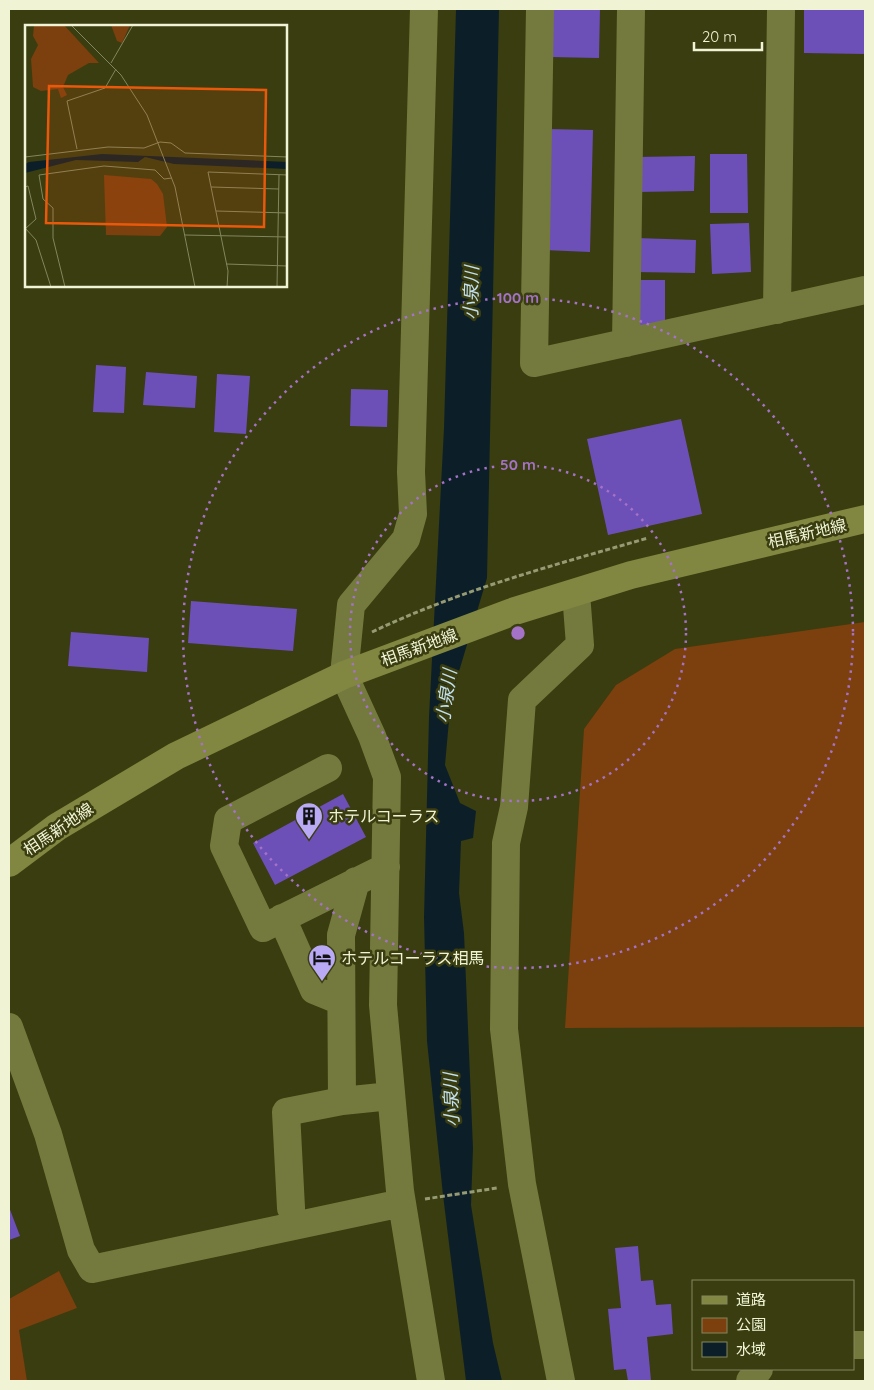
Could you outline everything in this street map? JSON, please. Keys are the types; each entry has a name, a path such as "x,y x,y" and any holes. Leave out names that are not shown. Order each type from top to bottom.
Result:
{"main road":[{"name":"相馬新地線","path":"9,863 58,827 176,756 344,675 512,612 631,575 865,519"}],"street":[{"path":"424,9 411,472 413,514 406,539 351,605 344,675 372,736 387,777 383,1005 402,1203 431,1381"},
{"path":"540,9 534,363 865,290"},
{"path":"626,343 631,9"},
{"path":"777,310 780,9"},
{"path":"561,1381 522,1184 504,1029 506,843 514,806 522,700 580,645 576,593"},
{"path":"328,768 228,820 224,846 264,928 386,867"},
{"path":"342,1101 341,935 356,881"},
{"path":"282,918 314,990 341,1001"},
{"path":"9,1027 48,1134 81,1250 92,1269 402,1203"},
{"path":"291,1208 286,1112 342,1101 391,1096"},
{"path":"750,1381 758,1370"}],"path":[{"path":"346,644 414,612 504,579 648,538"},
{"path":"402,1203 522,1184"}],"green space":[{"path":"865,622 865,1027 565,1028 584,729 616,685 675,649"},
{"path":"59,1271 77,1308 19,1330 27,1381 9,1381 9,1299"}],"water":[{"name":"小泉川","path":"456,9 499,9 487,578 451,698 445,765 460,803 476,811 473,838 461,841 459,893 464,933 473,1148 471,1205 493,1343 502,1381 466,1381 443,1195 427,1041 424,917 429,717 444,428"}],"building":[{"path":"552,9 600,9 599,58 551,57"},
{"path":"804,9 865,9 865,54 804,53"},
{"path":"547,129 593,130 590,252 544,250"},
{"path":"710,154 747,154 748,213 710,213"},
{"path":"695,156 694,191 637,192 636,157"},
{"path":"749,223 751,272 712,274 710,224"},
{"path":"636,238 696,240 695,273 636,272"},
{"path":"633,280 665,280 665,328 633,328"},
{"path":"96,365 126,367 124,413 93,412"},
{"path":"146,372 197,376 195,408 143,405"},
{"path":"217,374 250,376 246,434 214,432"},
{"path":"351,389 388,390 387,427 350,426"},
{"path":"681,419 702,514 608,535 587,439"},
{"path":"191,601 297,609 293,651 188,643"},
{"path":"71,632 149,638 147,672 68,666"},
{"name":"ホテルコーラス","path":"343,794 366,837 275,885 253,843"},
{"path":"9,1207 20,1236 9,1240"},
{"path":"638,1246 641,1281 653,1280 656,1305 671,1304 673,1334 647,1337 651,1381 628,1381 626,1369 614,1370 608,1309 621,1308 615,1248"}],"place":[{"name":"ホテルコーラス","path":"309,840"},
{"name":"ホテルコーラス相馬","path":"322,982"}]}
